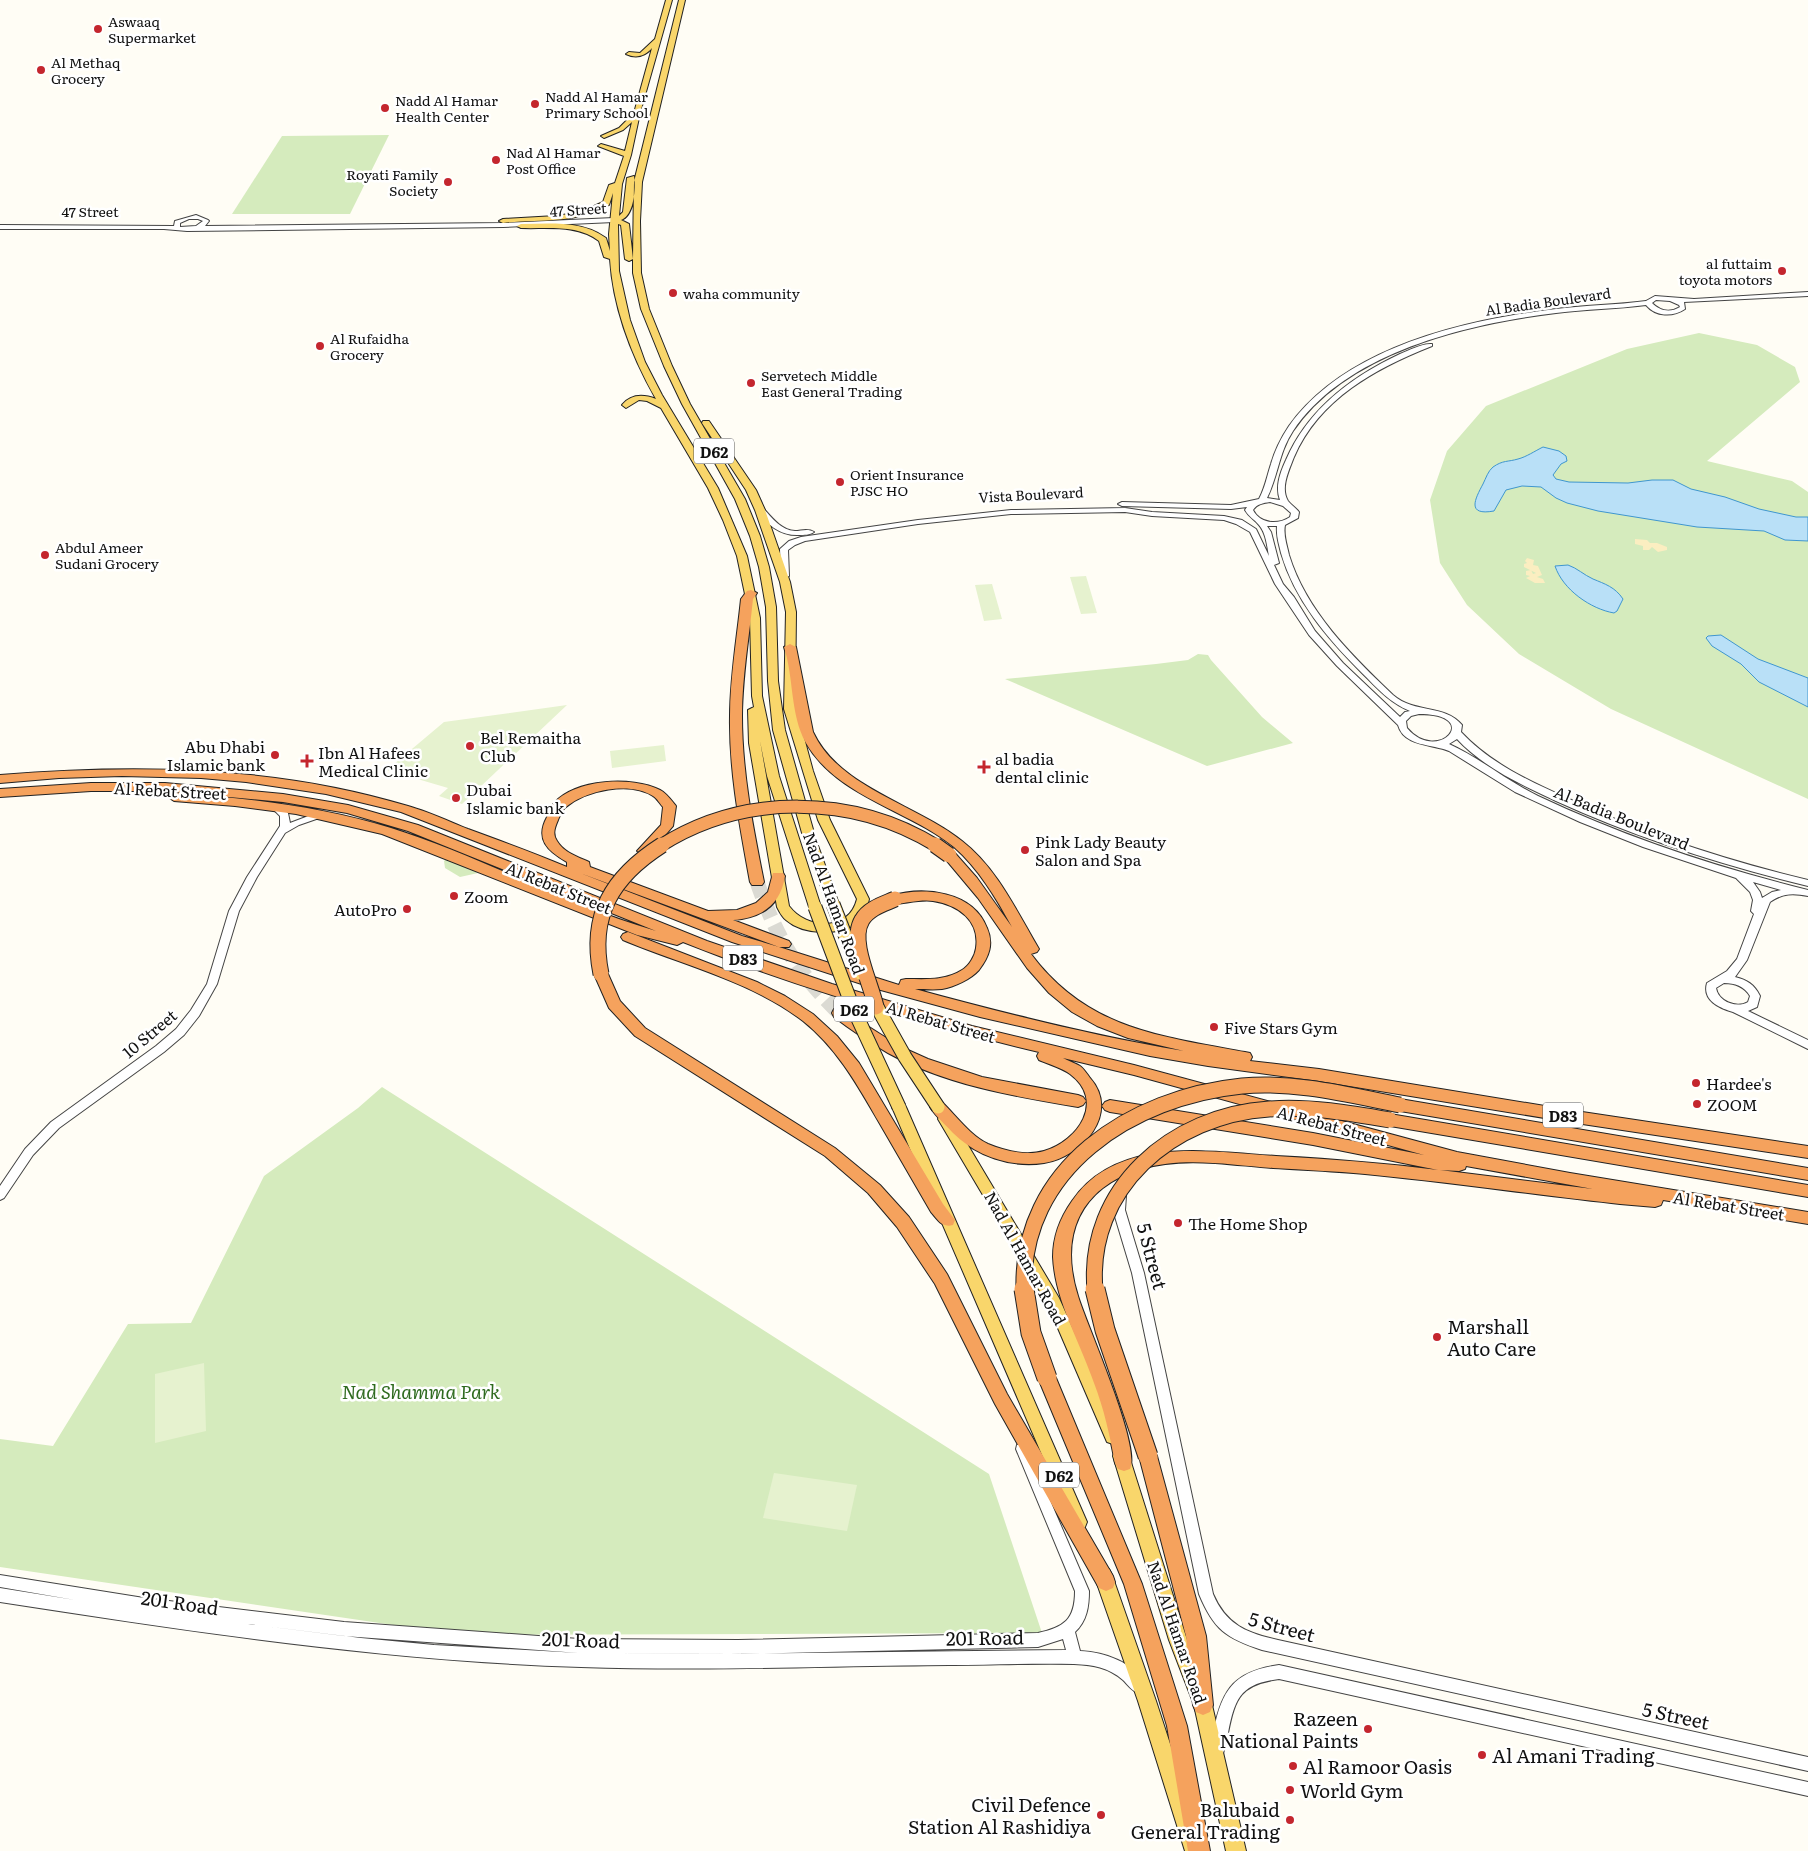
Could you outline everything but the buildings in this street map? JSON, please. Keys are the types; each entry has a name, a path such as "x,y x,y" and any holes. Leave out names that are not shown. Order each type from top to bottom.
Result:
{"highway":[{"path":"751,593 747,601 736,699 736,731 742,801 757,882"},
{"path":"790,647 797,666 805,728 818,751 832,766 850,780 934,827 967,852 992,883 1038,961 1050,986"},
{"path":"0,772 91,765 189,766 256,770 314,779 375,793 418,805 681,907 825,958 906,984 1018,1014 1061,1031"},
{"name":"Al Rebat Street","path":"0,779 59,774 122,772 201,774 246,778 326,790 384,803 440,823 737,939 891,988 955,1006 1061,1031 1208,1061 1319,1075 1569,1116 1808,1152"},
{"path":"615,882 605,873 558,851 549,842 547,829 550,817 572,796 611,784 634,784 652,789 668,802 671,813 670,822 664,833 639,855 635,866"},
{"name":"Al Rebat Street","path":"7,792 90,787 165,787 275,797 348,809 413,828 702,944 827,988 972,1031 1134,1070 1364,1134 1487,1165 1808,1218"},
{"path":"7,792 191,798 276,807 319,815 412,840 558,901 644,933 702,944"},
{"path":"1106,1582 1001,1399 941,1279 917,1240 889,1205 860,1176 830,1152 640,1032 614,1004 601,974 596,942 601,914 614,888 635,866 662,844 706,822 746,812 787,807 842,810 881,818 916,833 949,855 981,891 1031,963 1050,986 1087,1015 1118,1030 1154,1040 1276,1063 1319,1075"},
{"path":"681,907 724,916 746,912 760,907 770,899 776,889 778,876"},
{"path":"876,1007 872,985 857,946 857,930 862,920 871,910 883,902 895,899 927,896 958,904 970,911 979,921 986,938 982,956 968,972 944,983 906,984"},
{"path":"558,901 578,914 634,940 764,990 814,1021 848,1057 937,1208 947,1220"},
{"path":"838,1013 885,1046 941,1071 994,1086 1078,1101"},
{"path":"938,1107 970,1140 988,1150 1009,1157 1031,1158 1053,1154 1077,1142 1086,1133 1091,1124 1094,1113 1093,1097 1086,1082 1077,1072 1054,1059 1014,1048 972,1031"},
{"name":"D83","path":"1199,1851 1177,1726 1133,1584 1034,1347 1027,1316 1024,1286 1026,1256 1033,1228 1048,1194 1058,1178 1077,1156 1098,1137 1123,1121 1150,1108 1210,1090 1242,1086 1275,1086 1308,1088 1578,1137 1808,1174"},
{"path":"1110,1106 1313,1139 1446,1165 1487,1165"},
{"name":"Al Rebat Street","path":"1203,1705 1196,1636 1148,1456 1103,1327 1094,1281 1094,1259 1098,1237 1113,1198 1125,1180 1145,1160 1175,1138 1217,1119 1264,1109 1314,1109 1390,1120 1808,1191"},
{"path":"1124,1463 1117,1425 1064,1280 1061,1257 1062,1242 1071,1215 1083,1197 1100,1182 1135,1164 1177,1157 1367,1168 1572,1194 1758,1210"}],"main road":[{"name":"Nad Al Hamar Road","path":"669,0 637,114 628,155 618,184 612,243 615,271 629,330 641,362 722,507 742,556 751,593 756,630 757,696 773,776 814,907 853,1008 899,1107 1106,1582 1147,1701 1195,1851"},
{"name":"Nad Al Hamar Road","path":"682,0 637,195 636,255 642,298 649,322 686,404 740,499 750,522 762,560 771,608 772,681 776,716 790,772 852,956 876,1007 905,1057 938,1107 1054,1302 1124,1463 1178,1640 1203,1705 1236,1851"},
{"path":"628,54 646,53 659,38"},
{"path":"614,220 623,217 627,212 628,191 633,171 651,114 657,107"},
{"path":"604,136 622,129 637,114"},
{"path":"600,150 614,149 628,155"},
{"path":"503,223 568,216 594,210 609,199 616,173 622,169"},
{"path":"614,220 623,222 626,227 629,258 636,289 642,298"},
{"path":"503,223 568,228 590,232 604,242 608,260 615,271"},
{"path":"626,405 631,400 644,398 665,407"},
{"path":"686,404 700,414 751,490 760,510 785,582 791,612 790,772"},
{"path":"757,696 753,712 755,743 784,911 791,919 801,924 820,928 838,926 854,918 863,906 863,899 834,843 814,796 802,760 789,702"}],"street":[{"name":"47 Street","path":"0,227 178,224 190,217 222,222 503,223"},
{"path":"197,228 204,225 206,219"},
{"name":"47 Street","path":"0,223 178,224 197,228 614,220"},
{"path":"1675,300 1694,301 1808,294"},
{"name":"Al Badia Boulevard","path":"1258,502 1268,491 1285,438 1302,414 1337,383 1380,358 1432,337 1490,321 1553,311 1648,303 1655,298 1675,300"},
{"path":"1675,300 1682,304 1683,308 1700,305 1808,299"},
{"path":"1648,303 1655,309"},
{"name":"Al Badia Boulevard","path":"1282,523 1291,520 1295,515 1293,509 1286,504 1280,489 1290,457 1301,436 1333,398 1374,370 1425,346 1493,327 1559,316 1655,309 1673,312 1683,308"},
{"name":"Vista Boulevard","path":"785,582 783,552 792,543 859,527 960,511 1062,504 1231,507 1274,501 1286,504"},
{"path":"1258,502 1250,508 1250,513 1261,522 1267,532 1276,566 1292,602 1311,630 1334,658 1402,724 1404,717 1419,711"},
{"name":"Vista Boulevard","path":"760,510 776,528 789,533 1011,512 1125,510 1162,515 1218,517 1243,524 1257,537 1279,584 1292,602"},
{"path":"1261,522 1282,523 1280,532 1285,556 1292,575 1312,610 1354,661 1389,695 1404,706 1419,711"},
{"name":"Al Badia Boulevard","path":"1419,711 1438,712 1449,718 1456,725 1457,733 1471,748 1512,776 1607,820 1720,860 1808,883"},
{"name":"Al Badia Boulevard","path":"1402,724 1404,731 1412,737 1451,748 1498,778 1541,801 1595,825 1670,854 1738,875 1808,893"},
{"path":"1436,743 1447,741 1457,733"},
{"path":"276,807 285,816 286,821 282,832"},
{"name":"10 Street","path":"0,1195 29,1152 55,1125 160,1049 180,1032 195,1013 212,984 234,911 252,877 282,832 296,823 319,815"},
{"path":"1738,875 1751,885 1758,896 1755,916 1757,919"},
{"path":"1794,890 1779,893 1769,898 1757,919 1742,960 1732,972 1723,979 1713,983 1711,992 1718,1002 1808,1045"},
{"path":"1742,960 1745,985"},
{"path":"1723,979 1734,980 1745,985 1753,992 1755,1000 1753,1004 1759,1016 1775,1029"},
{"path":"1735,1009 1746,1008 1753,1004"},
{"name":"5 Street","path":"1177,1157 1138,1171 1131,1178 1119,1199 1119,1210 1138,1273 1206,1594 1216,1616 1224,1625 1245,1639 1808,1764"},
{"path":"1001,1399 1082,1591 1083,1602 1080,1613 1075,1623 1067,1630 1074,1656"},
{"name":"201 Road","path":"0,1581 144,1605 344,1629 579,1646 738,1648 1028,1641 1048,1638 1067,1630"},
{"name":"201 Road","path":"0,1595 206,1627 341,1642 497,1656 577,1660 690,1662 1074,1656 1104,1660 1113,1664 1130,1677 1147,1701"},
{"path":"1216,1760 1225,1712 1233,1693 1248,1679 1263,1674 1279,1672 1808,1788"}],"green space":[{"path":"389,135 350,214 232,214 282,136"},
{"path":"1699,333 1757,345 1795,367 1800,382 1707,461 1792,481 1808,492 1808,799 1611,709 1519,654 1467,605 1440,563 1430,500 1447,451 1486,406 1627,349"},
{"path":"1086,576 1097,613 1081,614 1070,577"},
{"path":"992,584 1002,619 984,621 975,585"},
{"path":"1198,654 1208,655 1262,717 1293,743 1207,766 1005,679 1188,660"},
{"name":"Bel Remaitha Club","path":"567,705 462,804 439,796 448,788 387,770 444,722"},
{"path":"664,745 666,761 612,768 610,751"},
{"path":"446,859 478,873 460,877 445,868 444,861"},
{"name":"Nad Shamma Park","path":"382,1087 989,1474 1042,1633 461,1635 0,1567 0,1439 53,1446 128,1324 191,1323 264,1176 358,1108"},
{"path":"204,1363 206,1431 155,1443 155,1374"},
{"path":"774,1473 857,1485 847,1531 763,1518"}],"sand":[{"path":"1635,539 1657,543 1667,547 1667,550 1658,552 1652,547 1649,550 1643,550 1643,546 1635,544"},
{"path":"1527,558 1534,560 1533,565 1538,566 1542,575 1537,577 1543,579 1545,583 1535,583 1526,578 1530,576 1526,575 1526,571 1530,570 1524,567 1524,564 1527,563 1525,561"}],"water":[{"path":"1543,447 1559,451 1566,456 1567,461 1561,464 1553,475 1556,479 1569,482 1628,483 1673,480 1691,489 1725,497 1759,509 1796,517 1808,517 1808,541 1785,540 1764,531 1697,527 1598,511 1567,503 1556,498 1541,487 1522,486 1506,490 1494,511 1485,512 1476,509 1477,495 1493,467 1503,462 1524,457"},
{"path":"1568,565 1610,586 1617,592 1623,599 1617,611 1614,613 1605,611 1587,603 1571,590 1564,583 1555,566"},
{"path":"1721,635 1758,659 1808,678 1808,707 1759,682 1741,664 1712,646 1706,638 1708,636"}],"tunnel":[{"path":"757,882 772,920 789,953 811,983 839,1013"}],"place":[{"name":"Aswaaq Supermarket","path":"98,29"},
{"name":"Al Methaq Grocery","path":"41,70"},
{"name":"Nadd Al Hamar Primary School","path":"535,104"},
{"name":"Nadd Al Hamar Health Center","path":"385,108"},
{"name":"Nad Al Hamar Post Office","path":"496,160"},
{"name":"Royati Family Society","path":"448,182"},
{"name":"al futtaim toyota motors","path":"1782,271"},
{"name":"waha community","path":"673,293"},
{"name":"Al Rufaidha Grocery","path":"320,346"},
{"name":"Servetech Middle East General Trading","path":"751,383"},
{"name":"Orient Insurance PJSC HO","path":"840,482"},
{"name":"Abdul Ameer Sudani Grocery","path":"45,555"},
{"name":"Bel Remaitha Club","path":"470,746"},
{"name":"Abu Dhabi Islamic bank","path":"275,755"},
{"name":"Ibn Al Hafees Medical Clinic","path":"307,761"},
{"name":"al badia dental clinic","path":"984,767"},
{"name":"Dubai Islamic bank","path":"456,798"},
{"name":"Pink Lady Beauty Salon and Spa","path":"1025,850"},
{"name":"Zoom","path":"454,896"},
{"name":"AutoPro","path":"407,909"},
{"name":"Five Stars Gym","path":"1214,1027"},
{"name":"Hardee's","path":"1696,1083"},
{"name":"ZOOM","path":"1697,1104"},
{"name":"The Home Shop","path":"1178,1223"},
{"name":"Marshall Auto Care","path":"1437,1337"},
{"name":"Razeen National Paints","path":"1368,1729"},
{"name":"Al Amani Trading","path":"1482,1755"},
{"name":"Al Ramoor Oasis","path":"1293,1766"},
{"name":"World Gym","path":"1290,1790"},
{"name":"Civil Defence Station Al Rashidiya","path":"1101,1815"},
{"name":"Balubaid General Trading","path":"1290,1820"}]}
